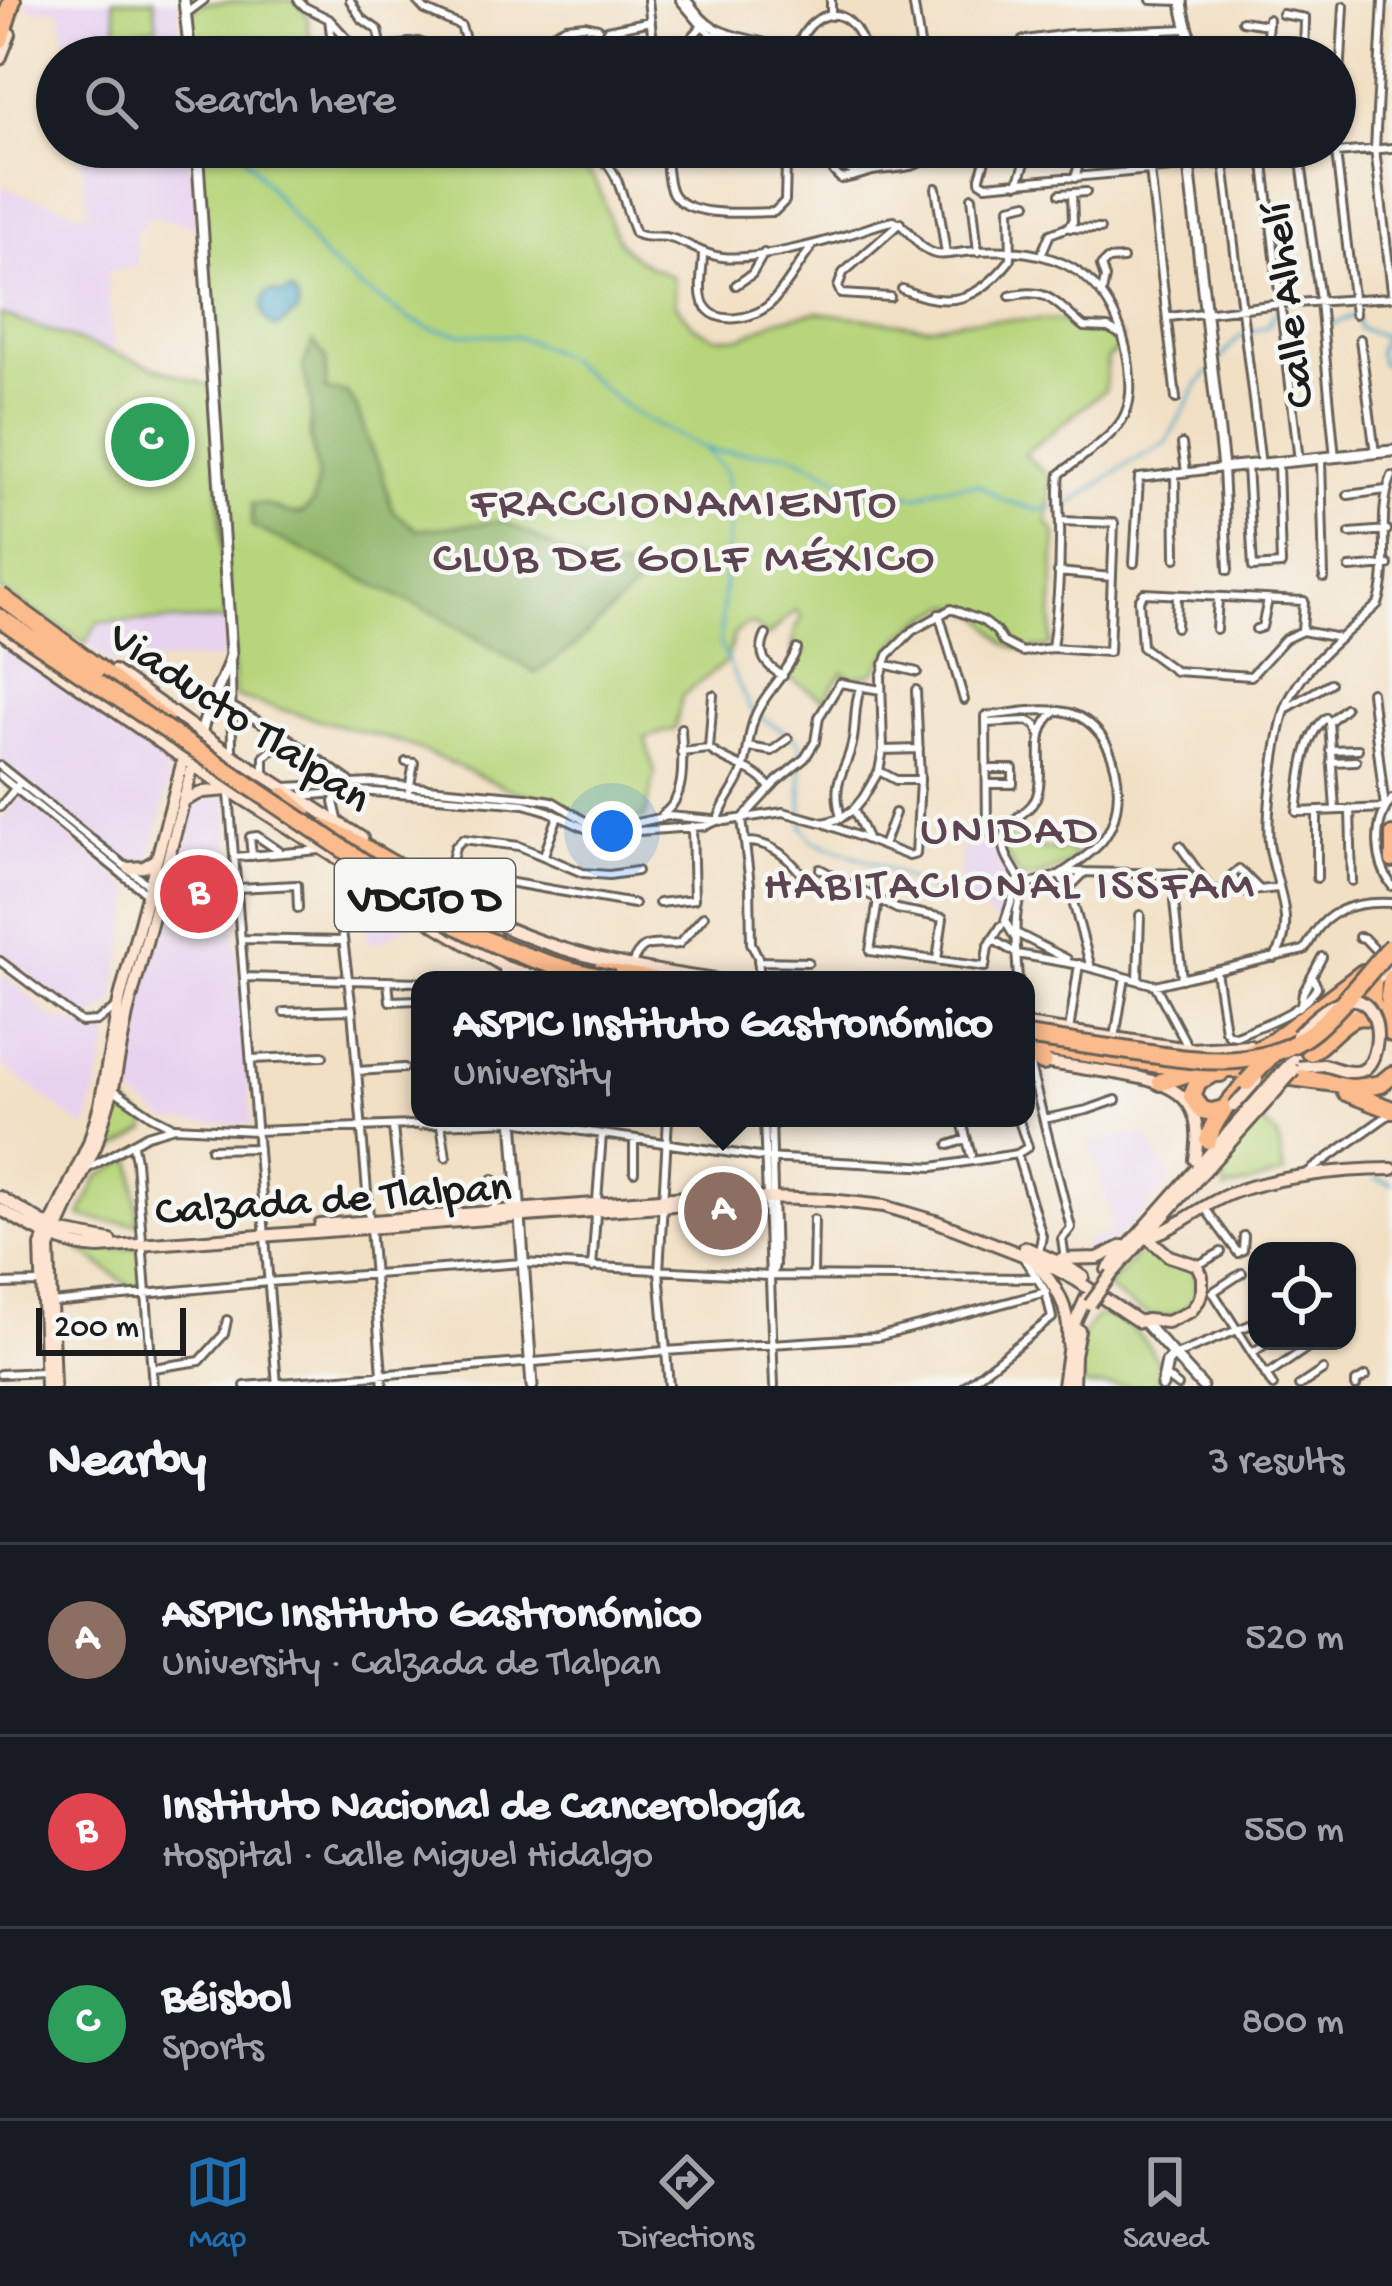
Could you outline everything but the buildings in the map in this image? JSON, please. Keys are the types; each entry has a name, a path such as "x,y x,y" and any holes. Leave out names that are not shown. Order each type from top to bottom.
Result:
{"highway":[{"path":"4,28 12,0"},
{"path":"0,55 12,0"},
{"path":"0,595 40,636"},
{"path":"0,595 94,676 137,705"},
{"path":"0,613 483,933 556,962 619,971"},
{"name":"Viaducto Tlalpan","path":"0,613 40,636 166,730 290,804 458,916 505,941 568,964 605,971"},
{"name":"Viaducto Tlalpan","path":"0,613 57,656 137,705 166,730"},
{"path":"0,630 94,676"},
{"path":"19,644 57,656"},
{"path":"220,760 234,764 290,804"},
{"path":"220,760 458,926 527,957 580,971"},
{"path":"326,828 368,877"},
{"path":"326,828 416,878"},
{"name":"Viaducto Tlalpan","path":"326,828 478,938 570,971"},
{"path":"1035,1044 1196,1061 1240,1058 1271,1043 1303,1011 1390,955"},
{"path":"1035,1044 1199,1068 1248,1068 1288,1056 1321,1036 1390,955"},
{"path":"1390,1024 1392,977"},
{"path":"1373,983 1372,1002 1390,1024"},
{"path":"1208,1140 1210,1131 1303,1011"},
{"path":"1303,1063 1351,1018 1390,1024"},
{"path":"1161,1082 1196,1061 1227,1057 1288,1029"},
{"path":"1035,1042 1196,1061 1366,1094 1392,1085"},
{"path":"1196,1061 1198,1081 1192,1096 1202,1111 1229,1108"},
{"path":"1348,1089 1375,1086 1392,1075"},
{"path":"1348,1089 1390,1113"}],"main road":[{"name":"Viaducto Tlalpan","path":"0,595 196,730 220,760 263,776 290,804"},
{"name":"Viaducto Tlalpan","path":"0,630 166,730 189,761 229,790 368,877 502,971"},
{"path":"82,650 136,694 137,705"},
{"path":"166,730 178,779"},
{"path":"152,891 183,802 196,730"},
{"path":"50,1379 41,1246 82,1168 109,1080 158,858 178,779 189,761"},
{"path":"183,802 203,792 229,790"},
{"path":"1392,834 1392,862"},
{"path":"129,868 144,867 158,858"},
{"path":"416,878 537,942 627,971"},
{"path":"1068,1343 1073,1324 1132,1241 1268,1094 1303,1063 1373,983 1390,955"},
{"path":"1303,1063 1390,955"},
{"path":"109,1080 118,1006 132,971"},
{"path":"1229,1108 1334,1003 1355,998 1380,1012 1389,1034 1387,1047 1369,1069 1342,1071 1303,1063"},
{"path":"1035,1041 1069,1031 1115,1038 1196,1061"},
{"path":"1035,1045 1178,1091 1194,1115 1198,1132 1195,1160"},
{"path":"1109,1272 1147,1237 1268,1094"},
{"path":"1182,1184 1208,1140"},
{"path":"1147,1237 1239,1191 1334,1171 1392,1169"},
{"name":"Calzada de Tlalpan","path":"0,1209 82,1248 770,1195 884,1206 1042,1256"},
{"name":"Calzada de Tlalpan","path":"0,1197 51,1233"},
{"name":"Calzada de Tlalpan","path":"370,1224 495,1210 520,1212"},
{"path":"50,1379 51,1233"},
{"path":"1042,1256 1132,1319 1167,1322 1180,1318 1199,1300 1197,1265 1169,1256 1147,1237"},
{"path":"1042,1256 1098,1258 1132,1241"},
{"path":"1042,1256 1067,1265 1143,1321"},
{"path":"1042,1256 1069,1327 1063,1386"},
{"path":"1073,1386 1075,1345 1088,1301"}],"street":[{"path":"184,0 188,36"},
{"path":"186,15 204,0"},
{"path":"302,0 345,36"},
{"path":"350,0 380,36"},
{"path":"416,0 425,10 461,26 464,36"},
{"path":"648,0 653,36"},
{"path":"683,0 702,26 720,36"},
{"path":"683,0 715,29 735,36"},
{"path":"831,0 831,16"},
{"path":"914,0 919,36"},
{"path":"1151,0 1182,0 1191,36"},
{"path":"1167,318 1392,294 1375,148 1386,0"},
{"path":"1342,36 1344,6"},
{"path":"1282,14 1305,18 1305,36"},
{"path":"805,36 812,24 831,16 844,18 860,36"},
{"path":"329,19 331,36"},
{"path":"558,21 566,28"},
{"path":"605,36 607,30 651,21"},
{"path":"1242,21 1268,22 1267,36"},
{"path":"545,36 585,25 598,28"},
{"path":"694,36 702,26"},
{"path":"1055,36 1190,28"},
{"path":"1119,36 1120,32"},
{"path":"1160,36 1161,32"},
{"path":"1356,150 1392,148"},
{"path":"198,168 231,654 231,706 220,760"},
{"path":"612,168 635,232 644,238 670,238 703,254 728,258 812,245 886,221 900,223 926,250 1042,255 1079,272 1102,293 1118,316 1131,383 1120,424 1060,474 1052,648"},
{"path":"668,168 672,192 706,212 774,212 785,201 786,168"},
{"path":"847,168 862,174 910,168"},
{"path":"983,168 980,181 986,185 1168,168"},
{"path":"1018,183 1023,168"},
{"path":"1075,178 1078,168"},
{"path":"1187,168 1223,468 1228,570"},
{"path":"1229,168 1261,465"},
{"path":"1263,168 1299,461"},
{"name":"Calle Alhelí","path":"1301,168 1335,458"},
{"path":"1338,168 1355,314"},
{"path":"1150,170 1176,399"},
{"path":"936,188 946,254"},
{"path":"1060,194 1086,192"},
{"path":"1066,228 1072,222 1072,193"},
{"path":"972,197 979,252"},
{"path":"902,289 934,300 967,298 988,284 1011,259 1010,207 1027,202"},
{"path":"890,297 842,294 838,282 842,273 900,223"},
{"path":"1042,255 1050,234 1066,228 1100,229"},
{"path":"703,254 704,303 716,315 739,317 771,303 812,245"},
{"path":"736,285 752,274 764,253"},
{"path":"1102,293 1101,266 1107,260 1123,259"},
{"path":"1010,296 1038,292 1084,327 1114,330 1123,336"},
{"path":"1360,339 1375,453"},
{"path":"1182,444 1186,472"},
{"path":"1134,563 1138,481 1143,476 1392,451"},
{"path":"1321,459 1324,578"},
{"path":"1247,466 1253,567 1281,565 1278,463"},
{"path":"1175,473 1176,558"},
{"path":"1274,958 1286,932 1268,839 1280,731 1289,699 1315,662 1388,597 1386,490 1392,476"},
{"path":"1348,495 1386,490"},
{"path":"824,823 854,809 879,771 884,664 898,642 939,614 951,609 970,615 1022,652 1052,648 1109,652 1114,523 1060,521"},
{"path":"1350,532 1387,530"},
{"path":"1350,568 1388,565"},
{"path":"1058,572 1112,577"},
{"path":"1302,632 1304,601 1144,593 1139,599 1142,647 1175,671 1251,676 1286,639 1302,632 1340,638"},
{"path":"1176,627 1177,595"},
{"path":"1216,629 1218,598"},
{"path":"1256,629 1262,627 1268,601"},
{"path":"939,614 964,700"},
{"path":"766,635 761,650 764,662 783,676"},
{"path":"721,821 721,806 744,767 756,713 797,650"},
{"path":"196,730 231,654"},
{"path":"884,664 916,673"},
{"path":"759,971 751,943 742,819 805,758 815,742 819,717 840,683 881,690"},
{"path":"1286,709 1330,683"},
{"path":"841,818 836,784 854,735 860,688"},
{"path":"290,804 339,793 409,790 552,801 593,826 674,816 721,821 793,812 909,856 916,854 920,780 916,690"},
{"path":"1371,692 1385,808 1378,856 1392,886"},
{"path":"709,749 713,695"},
{"path":"207,712 224,703 231,706 287,737 360,791"},
{"path":"1345,708 1320,721 1311,739 1298,812 1385,808"},
{"path":"1039,736 1055,712"},
{"path":"986,720 1055,712 1078,716 1110,754 1119,787 1114,817 1102,840 1059,874 1026,887 1016,912 1018,971"},
{"path":"986,720 1028,721 1036,725 1039,736 1038,796 1031,808 1011,822 1004,837 1004,852 1018,875 1005,921 1017,938 1080,965 1155,985 1308,947 1317,929 1336,912 1366,903 1392,903"},
{"path":"966,832 987,832 986,720"},
{"path":"1327,720 1336,810"},
{"path":"655,819 673,805 682,772 681,728"},
{"path":"263,776 264,758 287,737"},
{"path":"748,747 772,751 788,739"},
{"path":"682,752 709,749 759,774 770,788"},
{"path":"883,750 919,749"},
{"path":"1330,750 1358,749"},
{"path":"1331,762 1356,761"},
{"path":"406,762 414,763 409,790"},
{"path":"986,769 1013,770 1012,784 987,784"},
{"path":"0,771 152,891"},
{"path":"879,771 896,779 920,780"},
{"path":"290,804 353,783 525,804 598,834 721,821"},
{"path":"0,807 18,785"},
{"path":"18,785 129,868 152,891"},
{"path":"229,790 277,1385"},
{"path":"326,828 339,793"},
{"path":"1385,808 1392,799"},
{"path":"854,809 868,840"},
{"path":"1350,809 1352,881"},
{"path":"1317,878 1318,811"},
{"path":"883,846 895,813"},
{"path":"544,855 558,816"},
{"path":"659,903 694,898 692,826"},
{"path":"252,856 250,836 282,853"},
{"path":"445,896 454,847 463,839 518,846 583,873 637,871"},
{"path":"745,842 766,845 800,872"},
{"path":"1180,846 1211,890 1278,888"},
{"path":"235,857 324,850"},
{"path":"343,862 339,899 383,1386"},
{"path":"820,869 897,909 943,917 937,961"},
{"path":"1241,892 1232,875 1239,869 1260,890"},
{"path":"450,872 634,904"},
{"path":"1059,874 1069,888 1085,872"},
{"path":"1059,874 1186,874"},
{"path":"237,888 297,885 298,908"},
{"path":"1072,898 1090,968"},
{"path":"878,901 870,950 985,967 1000,926"},
{"path":"1174,901 1182,979"},
{"path":"1138,980 1140,915"},
{"path":"634,971 638,953 647,945 679,944 704,916"},
{"path":"1360,937 1390,955"},
{"path":"241,939 343,941"},
{"path":"992,939 1017,954 1080,965"},
{"path":"1216,971 1228,1036 1236,1036 1303,1011 1303,993 1322,957"},
{"path":"0,961 82,1022 96,1022 118,1006"},
{"path":"758,961 808,962"},
{"path":"1069,1031 1080,965"},
{"path":"244,977 411,982"},
{"path":"1115,1038 1125,977"},
{"path":"388,982 390,1001 411,1000"},
{"path":"1155,985 1196,1061"},
{"path":"284,1012 352,1010"},
{"path":"251,1059 323,1056"},
{"path":"357,1071 404,1068"},
{"path":"965,1386 1048,1323 1053,1312 1046,1292 1029,1269 1072,1228 1035,1076"},
{"path":"109,1080 149,1114 174,1126"},
{"path":"1044,1119 1116,1100"},
{"path":"1306,1177 1390,1113"},
{"path":"147,1135 149,1114"},
{"path":"82,1168 174,1126 256,1131 411,1126"},
{"path":"393,1127 398,1176"},
{"path":"442,1127 446,1157"},
{"path":"514,1127 532,1386"},
{"path":"583,1127 770,1158 933,1167 1017,1154 1028,1147 1021,1127"},
{"path":"667,1127 659,1271 669,1386"},
{"path":"768,1127 774,1386"},
{"path":"964,1127 971,1154"},
{"path":"592,1268 602,1131"},
{"path":"634,1139 634,1172"},
{"path":"949,1145 967,1139"},
{"path":"132,1143 153,1386"},
{"path":"211,1149 258,1148"},
{"path":"1017,1154 1042,1236 1042,1256"},
{"path":"493,1179 495,1210"},
{"path":"1204,1207 1238,1253 1243,1250 1244,1236"},
{"path":"813,1276 814,1219"},
{"path":"1197,1265 1221,1252"},
{"path":"51,1303 522,1263 770,1276 1037,1278"},
{"path":"1241,1274 1213,1292 1273,1386"},
{"path":"0,1284 41,1283"},
{"path":"244,1386 899,1333 1046,1292"},
{"path":"152,1368 200,1361 224,1334 227,1320"},
{"path":"1143,1321 1202,1386"},
{"path":"1178,1386 1164,1381 1173,1356 1248,1327"},
{"path":"1252,1353 1256,1350"},
{"path":"1266,1376 1304,1350"},
{"path":"1299,1386 1322,1370"},
{"path":"0,1374 50,1379"},
{"path":"1355,1386 1366,1376"}],"shaded area":[{"path":"28,0 178,0 181,36 64,36 61,11 27,10"},
{"path":"83,168 191,168 197,226 148,216 144,230 135,228 138,267 106,271 114,353 0,314 0,187 88,214"},
{"path":"226,620 223,659 111,662 86,643 98,622"},
{"path":"0,637 154,746 167,768 169,783 151,859 130,864 0,761"},
{"path":"21,796 130,889 133,898 113,1003 94,1016 81,1017 0,953 0,823"},
{"path":"202,798 227,798 252,1125 167,1121 118,1084 186,811"},
{"path":"963,834 997,835 998,852 1016,878 999,923 958,897"},
{"path":"366,888 411,923 381,942 368,942 366,904 343,906 343,902 366,900"},
{"path":"0,973 49,1016 110,1035 87,1130 0,1063"},
{"path":"1145,1133 1171,1179 1124,1234 1116,1236 1117,1242 1085,1251 1082,1242 1107,1236 1112,1229 1090,1140"}],"green space":[{"path":"113,0 154,0 157,27 118,33"},
{"path":"293,0 307,14 310,36 191,36 189,16 200,3"},
{"path":"200,168 581,168 601,193 623,246 673,277 676,305 692,325 715,337 742,337 777,320 817,312 928,327 962,320 1060,320 1084,331 1105,329 1121,337 1120,348 1107,359 1105,390 1024,454 1051,478 1047,521 1056,535 1051,646 1023,650 1005,644 981,615 953,605 906,632 873,674 851,677 843,672 824,699 786,676 797,658 792,653 802,618 796,610 768,636 750,623 734,634 727,661 682,696 675,729 645,738 655,773 645,817 589,823 538,797 404,743 235,697"},
{"path":"0,314 213,387 226,620 98,622 86,643 0,591"},
{"path":"313,341 326,359 326,390 346,393 356,406 392,510 417,530 503,521 589,565 652,572 572,648 536,673 437,615 252,526 252,504 301,514 313,503 318,476 303,367"},
{"path":"1011,823 1043,850 1059,853 1065,847 1077,857 1043,875 1020,877 1004,852"},
{"path":"115,1095 146,1120 147,1130 95,1162"},
{"path":"1257,1118 1278,1137 1284,1174 1225,1190 1216,1165"},
{"path":"133,1158 138,1223 80,1216 98,1177"},
{"path":"1148,1244 1158,1256 1193,1270 1193,1301 1170,1315 1149,1314 1107,1288"},
{"path":"141,1247 143,1293 80,1250"},
{"path":"1100,1315 1129,1327 1144,1341 1161,1368 1156,1386 1085,1386 1079,1368 1080,1348 1087,1329"}],"water":[{"path":"291,291 298,303 298,312 277,328 262,309 266,293"}],"waterway":[{"path":"254,168 324,258 411,320 432,329 514,336 534,343 564,357 635,414 704,448 788,453 854,488 917,496 942,487 978,484 1003,500 1037,510 1070,504 1166,443 1210,371"},
{"path":"1216,364 1240,336 1268,326 1277,308"},
{"path":"1325,313 1332,324 1356,315 1359,328 1383,336 1378,352 1382,364 1392,367"},
{"path":"704,448 725,471 731,497 720,644 750,708 800,743 803,827 813,841 879,865 958,903"},
{"path":"1376,1179 1392,1184"}],"place":[{"name":"Béisbol","path":"150,442"},
{"name":"Instituto Nacional de Cancerología","path":"199,894"},
{"name":"ASPIC Instituto Gastronómico","path":"723,1211"}],"district":[{"name":"FRACCIONAMIENTO CLUB DE GOLF MÉXICO","path":"685,526"},
{"name":"UNIDAD HABITACIONAL ISSFAM","path":"1010,852"}]}
